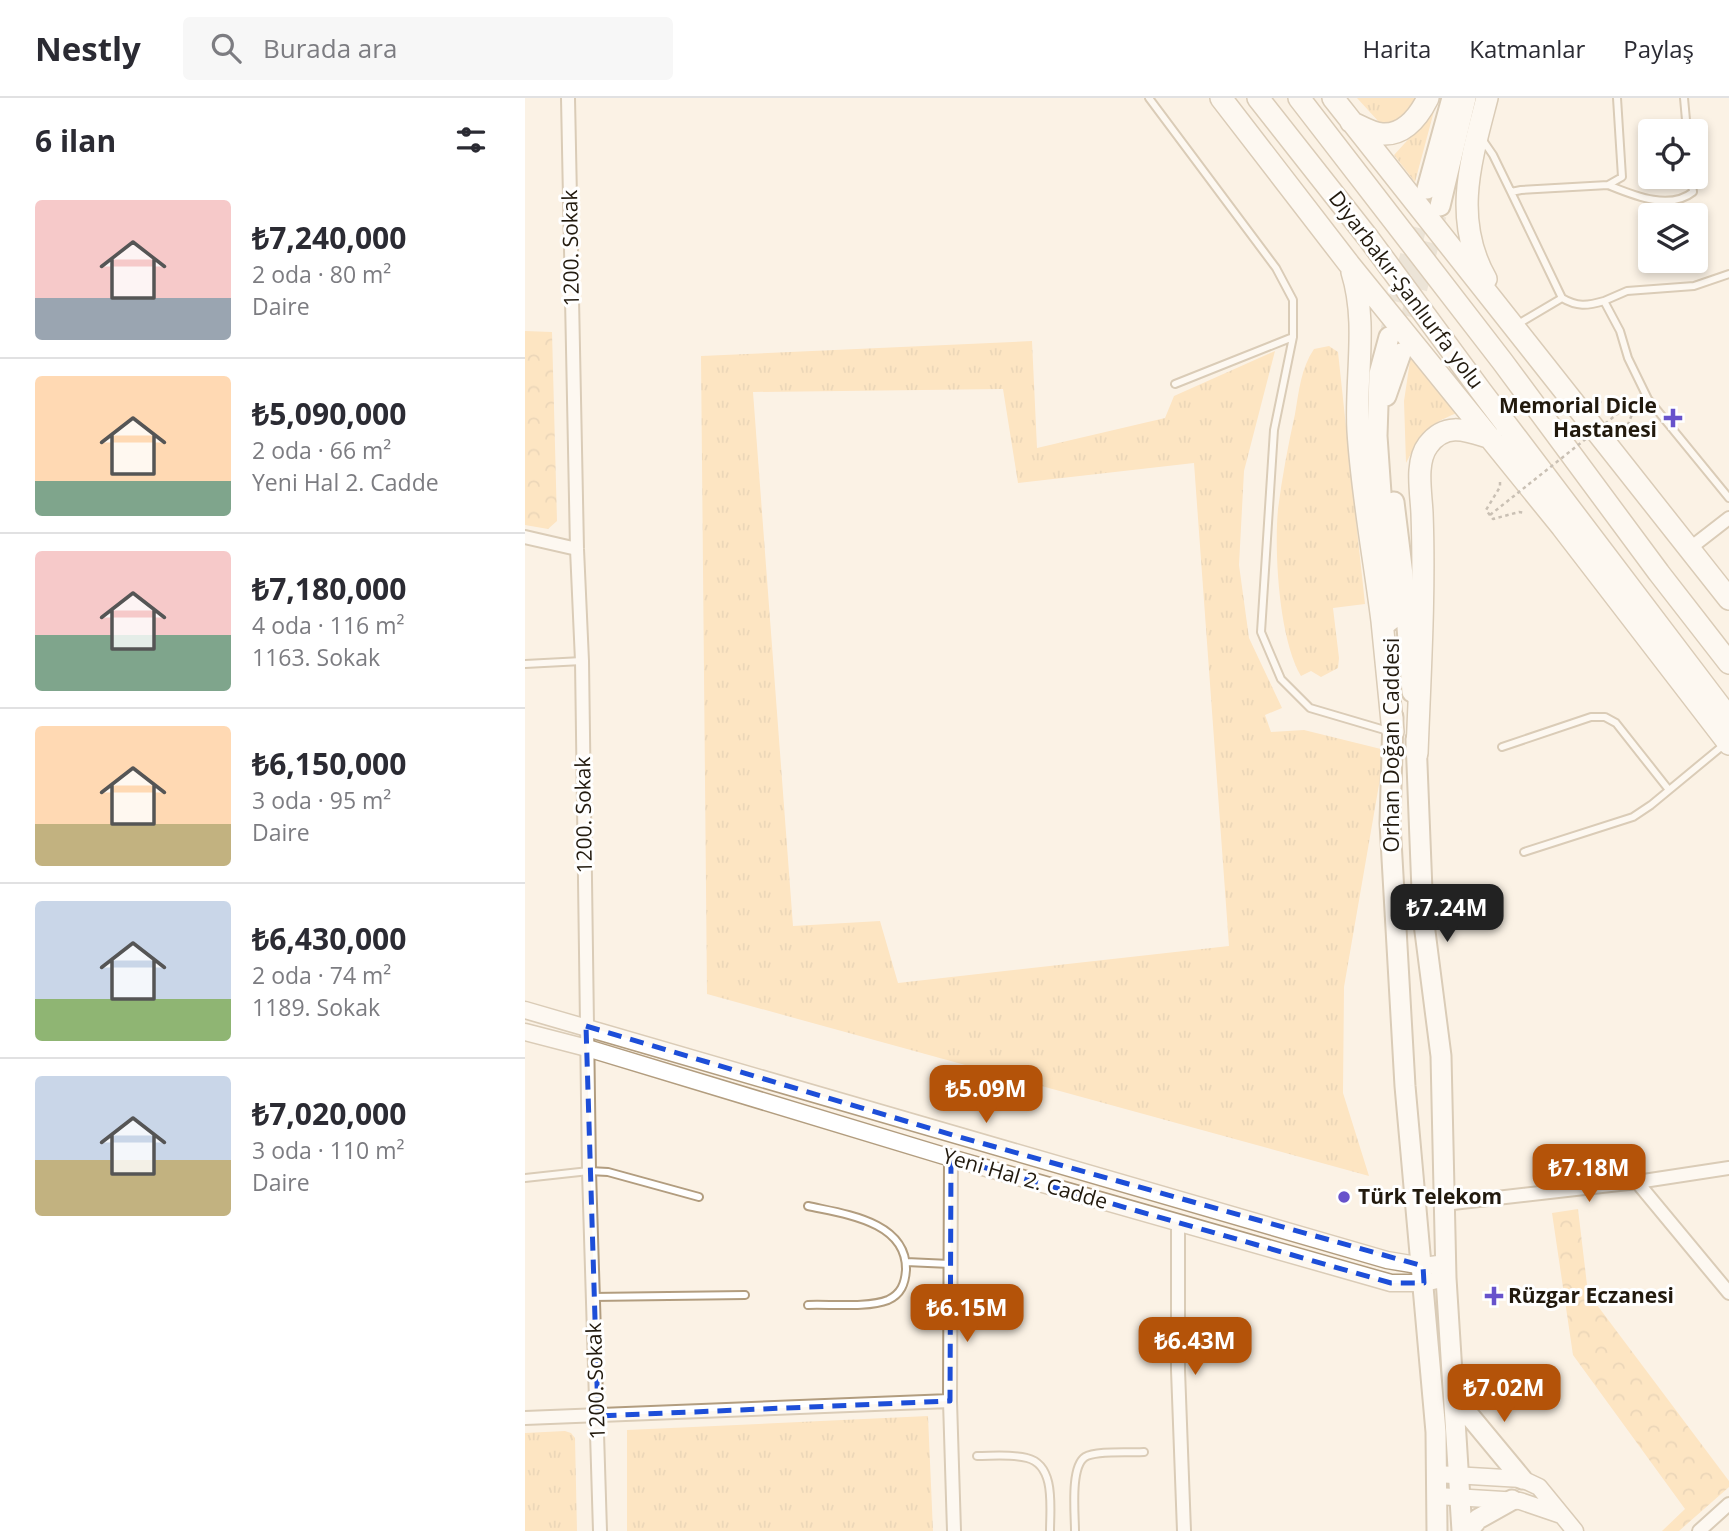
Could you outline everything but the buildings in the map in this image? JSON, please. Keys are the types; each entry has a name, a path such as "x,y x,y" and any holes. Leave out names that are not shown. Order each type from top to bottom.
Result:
{"highway":[{"path":"1221,98 1349,264 1553,516 1728,743"},
{"name":"Diyarbakır-Şanlıurfa yolu","path":"1258,98 1369,239 1497,413 1729,718"},
{"name":"Diyarbakır-Şanlıurfa yolu","path":"1299,98 1729,663"},
{"path":"1333,98 1729,599"},
{"path":"1351,122 1382,134 1399,130 1411,124 1428,98"},
{"path":"1486,98 1470,162 1466,202 1469,239 1482,271 1513,327"},
{"path":"1349,264 1358,291 1358,427 1364,505 1382,621 1393,732"},
{"path":"1417,754 1424,569 1420,481 1422,463 1428,445 1443,432 1457,428 1497,446"}],"main road":[{"path":"1427,189 1452,98"},
{"path":"1440,206 1466,98"},
{"name":"Orhan Doğan Caddesi","path":"1389,337 1379,374 1377,436 1394,698 1390,823 1405,1086 1436,1432 1437,1531"},
{"name":"Orhan Doğan Caddesi","path":"1401,353 1386,393 1388,449 1403,575 1417,754 1423,916 1441,1056 1446,1271 1462,1531"},
{"path":"1454,1397 1522,1479"},
{"path":"1468,1531 1478,1519 1512,1500"}],"street":[{"name":"1200. Sokak","path":"568,98 577,549 582,661 589,1171 600,1531"},
{"path":"1689,549 1729,518"},
{"path":"525,537 577,549"},
{"path":"525,1010 1387,1260 1423,1275 1446,1271"},
{"name":"Yeni Hal 2. Cadde","path":"525,1032 587,1048 951,1158 1391,1283 1423,1275"},
{"path":"951,1158 950,1401 954,1531"},
{"path":"1444,1203 1637,1182 1729,1168"},
{"path":"1637,1182 1729,1293"},
{"path":"1178,1223 1178,1370 1184,1531"},
{"path":"525,1418 950,1401"},
{"path":"1436,1474 1522,1479 1539,1487 1575,1531"},
{"path":"1437,1496 1512,1500 1561,1515"},
{"path":"1699,1531 1729,1504"}],"lane":[{"path":"1149,98 1276,268 1293,300 1293,337 1274,430 1261,632 1281,679 1310,708 1393,732"},
{"path":"1608,185 1622,177 1617,98"},
{"path":"1683,98 1686,119"},
{"path":"1478,132 1493,155 1562,298 1573,304 1587,306 1627,290 1694,286 1729,274"},
{"path":"1511,192 1608,185 1648,200 1684,199 1693,192 1693,189"},
{"path":"1513,327 1562,298"},
{"path":"1604,301 1620,331 1628,358 1648,398 1729,498"},
{"path":"1175,384 1293,337"},
{"path":"525,664 582,661"},
{"path":"1502,747 1591,717 1605,717 1616,723 1669,790"},
{"path":"1524,852 1633,817 1728,743"},
{"path":"525,1178 589,1171 608,1172 699,1197"},
{"path":"808,1206 863,1218 887,1232 900,1245 906,1262 906,1276 901,1291 886,1300 861,1304 808,1305"},
{"path":"906,1262 950,1264"},
{"path":"592,1297 745,1295"},
{"path":"1075,1531 1076,1469 1084,1458 1095,1454 1145,1452"},
{"path":"977,1456 1028,1458 1041,1465 1049,1485 1050,1531"}],"path":[{"path":"1573,403 1610,402 1626,398 1631,404 1634,409 1627,424 1618,460"},
{"path":"1490,515 1631,404"},
{"path":"1497,446 1500,487 1486,510 1493,520 1519,512 1553,516"}],"highlighted area":[{"path":"586,1026 956,1136 1423,1266 1424,1283 1391,1283 951,1158 950,1401 598,1416"}],"green space":[{"path":"1357,98 1416,98 1411,114 1388,123 1379,122"},
{"path":"1434,111 1415,182 1394,155"},
{"path":"525,331 552,332 557,521 548,529 525,525"},
{"path":"1032,341 1037,448 1165,418 1174,396 1275,351 1244,471 1239,565 1249,638 1282,708 1265,715 1271,732 1304,730 1385,750 1344,987 1343,1093 1369,1176 707,994 701,356","holes":["1003,389 1018,483 1194,463 1229,946 898,983 880,921 793,926 753,392"]},
{"path":"1329,346 1338,352 1365,604 1333,608 1338,668 1321,677 1311,671 1301,676 1283,618 1278,571 1278,509 1303,372 1314,349"},
{"path":"1411,354 1457,413 1425,432 1406,463 1404,401"},
{"path":"1578,1209 1588,1293 1729,1481 1729,1487 1679,1531 1662,1531 1685,1509 1573,1355 1552,1213"},
{"path":"928,1416 933,1531 627,1531 627,1430"},
{"path":"565,1431 575,1438 577,1531 525,1531 525,1433"}],"tunnel":[{"path":"1390,330 1425,197"},
{"path":"1403,345 1437,215"}],"place":[{"name":"Memorial Dicle Hastanesi","path":"1673,418"},
{"name":"Türk Telekom","path":"1344,1197"},
{"name":"Rüzgar Eczanesi","path":"1494,1296"}]}
